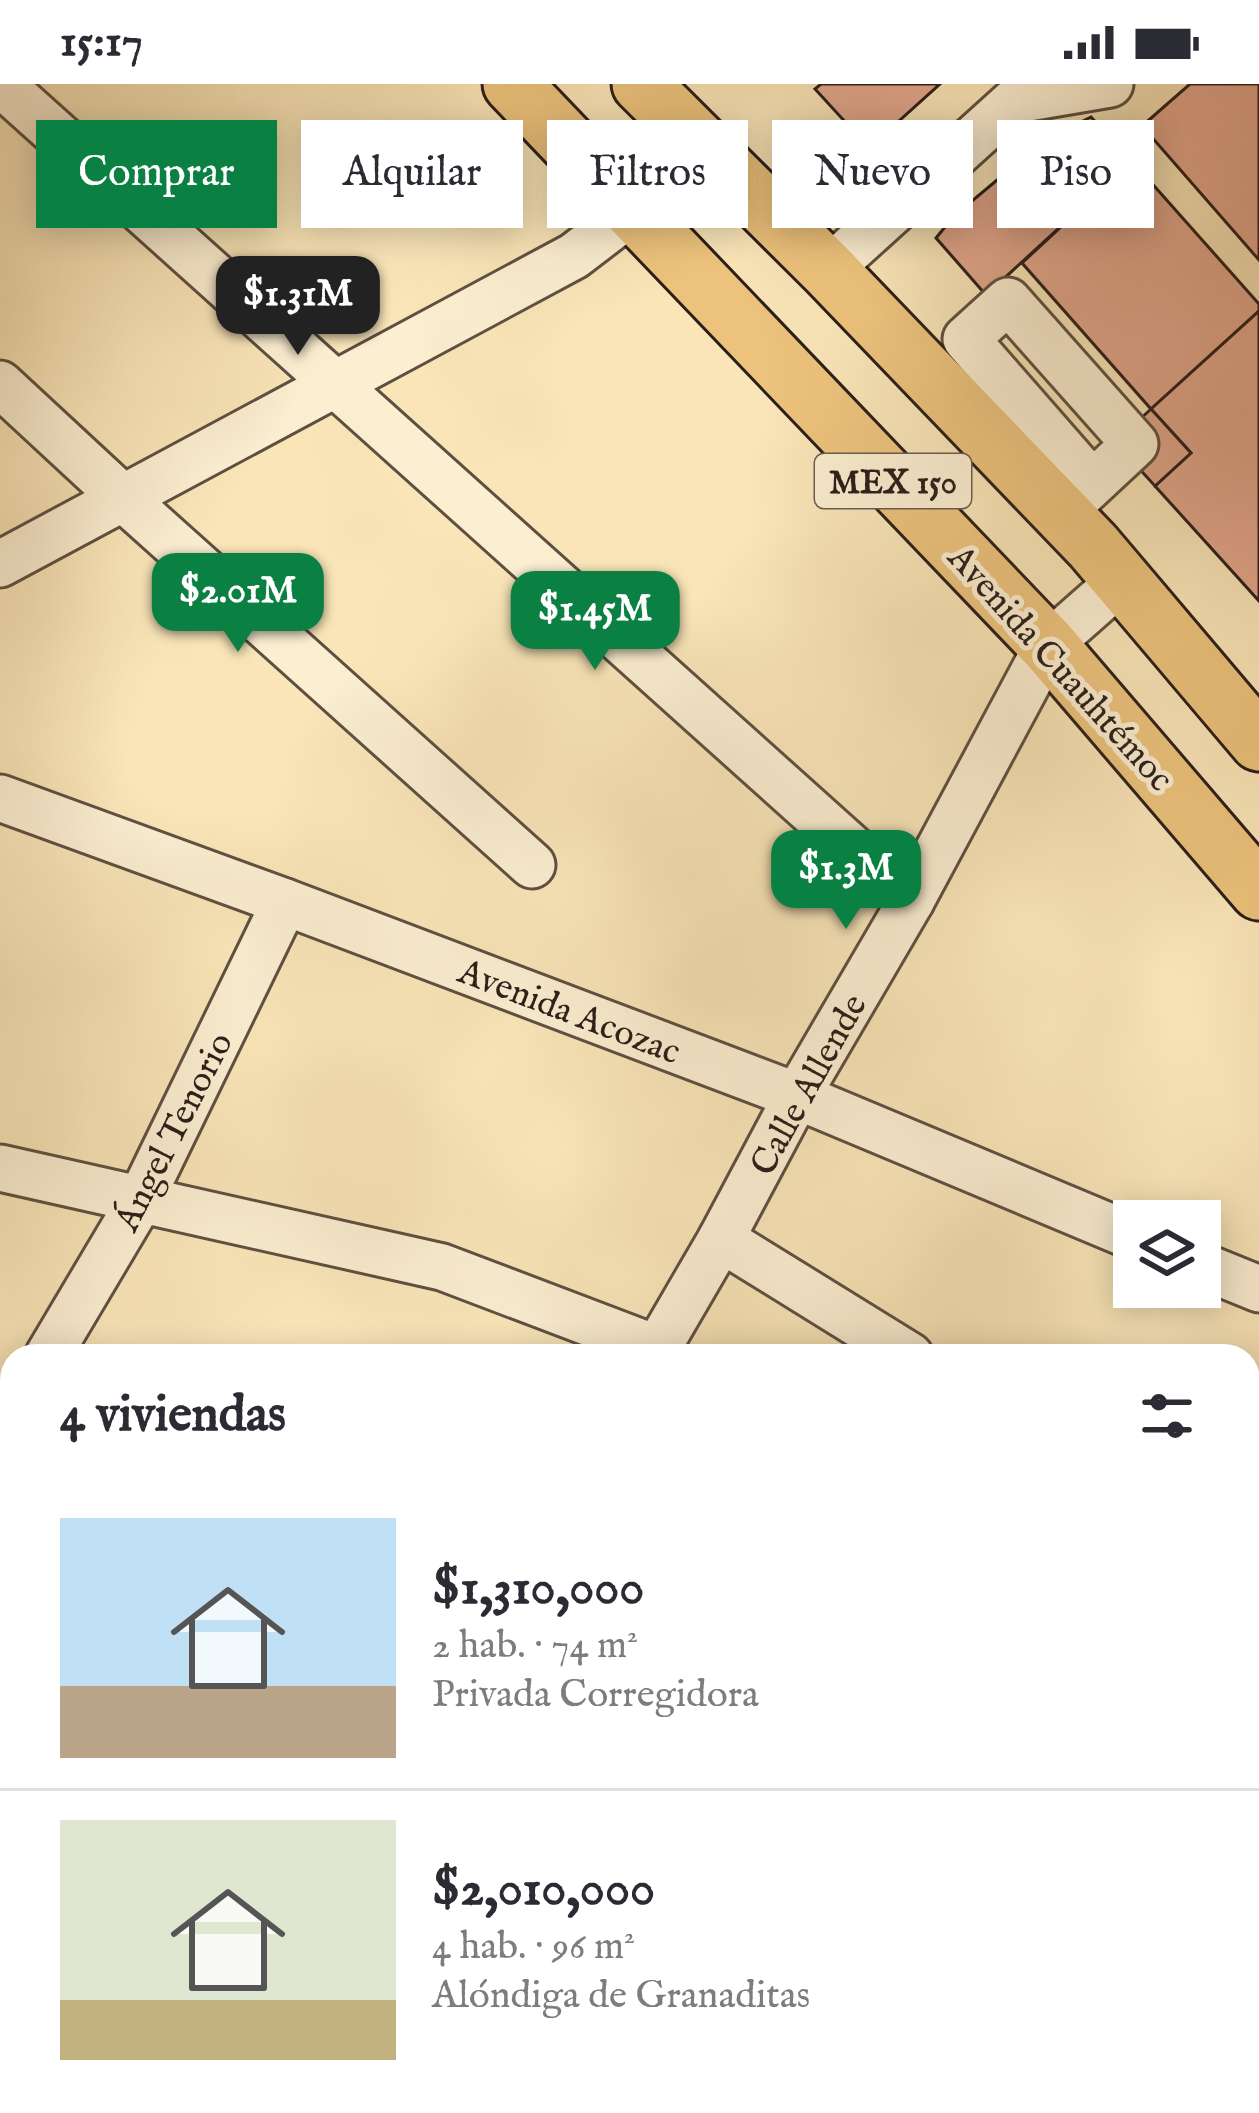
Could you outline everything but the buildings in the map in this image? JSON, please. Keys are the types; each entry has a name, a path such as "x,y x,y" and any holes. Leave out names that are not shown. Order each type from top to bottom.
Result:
{"main road":[{"name":"Avenida Cuauhtémoc","path":"512,84 547,120"},
{"name":"MEX 150","path":"641,84 828,270 1076,498 1123,579 1259,742"},
{"name":"Avenida Cuauhtémoc","path":"651,228 1048,645 1259,891"}],"street":[{"path":"1,84 911,901"},
{"path":"828,270 1016,100 1111,84"},
{"path":"0,564 574,256 611,228"},
{"path":"0,384 532,865"},
{"name":"Calle Allende","path":"661,1344 911,901 1048,645 1123,579"},
{"name":"Avenida Acozac","path":"0,798 797,1096 1113,1228"},
{"name":"Ángel Tenorio","path":"56,1344 140,1201 285,902"},
{"path":"0,1168 442,1267 634,1344"},
{"path":"721,1239 891,1344"},
{"path":"1221,1273 1259,1289"}]}
